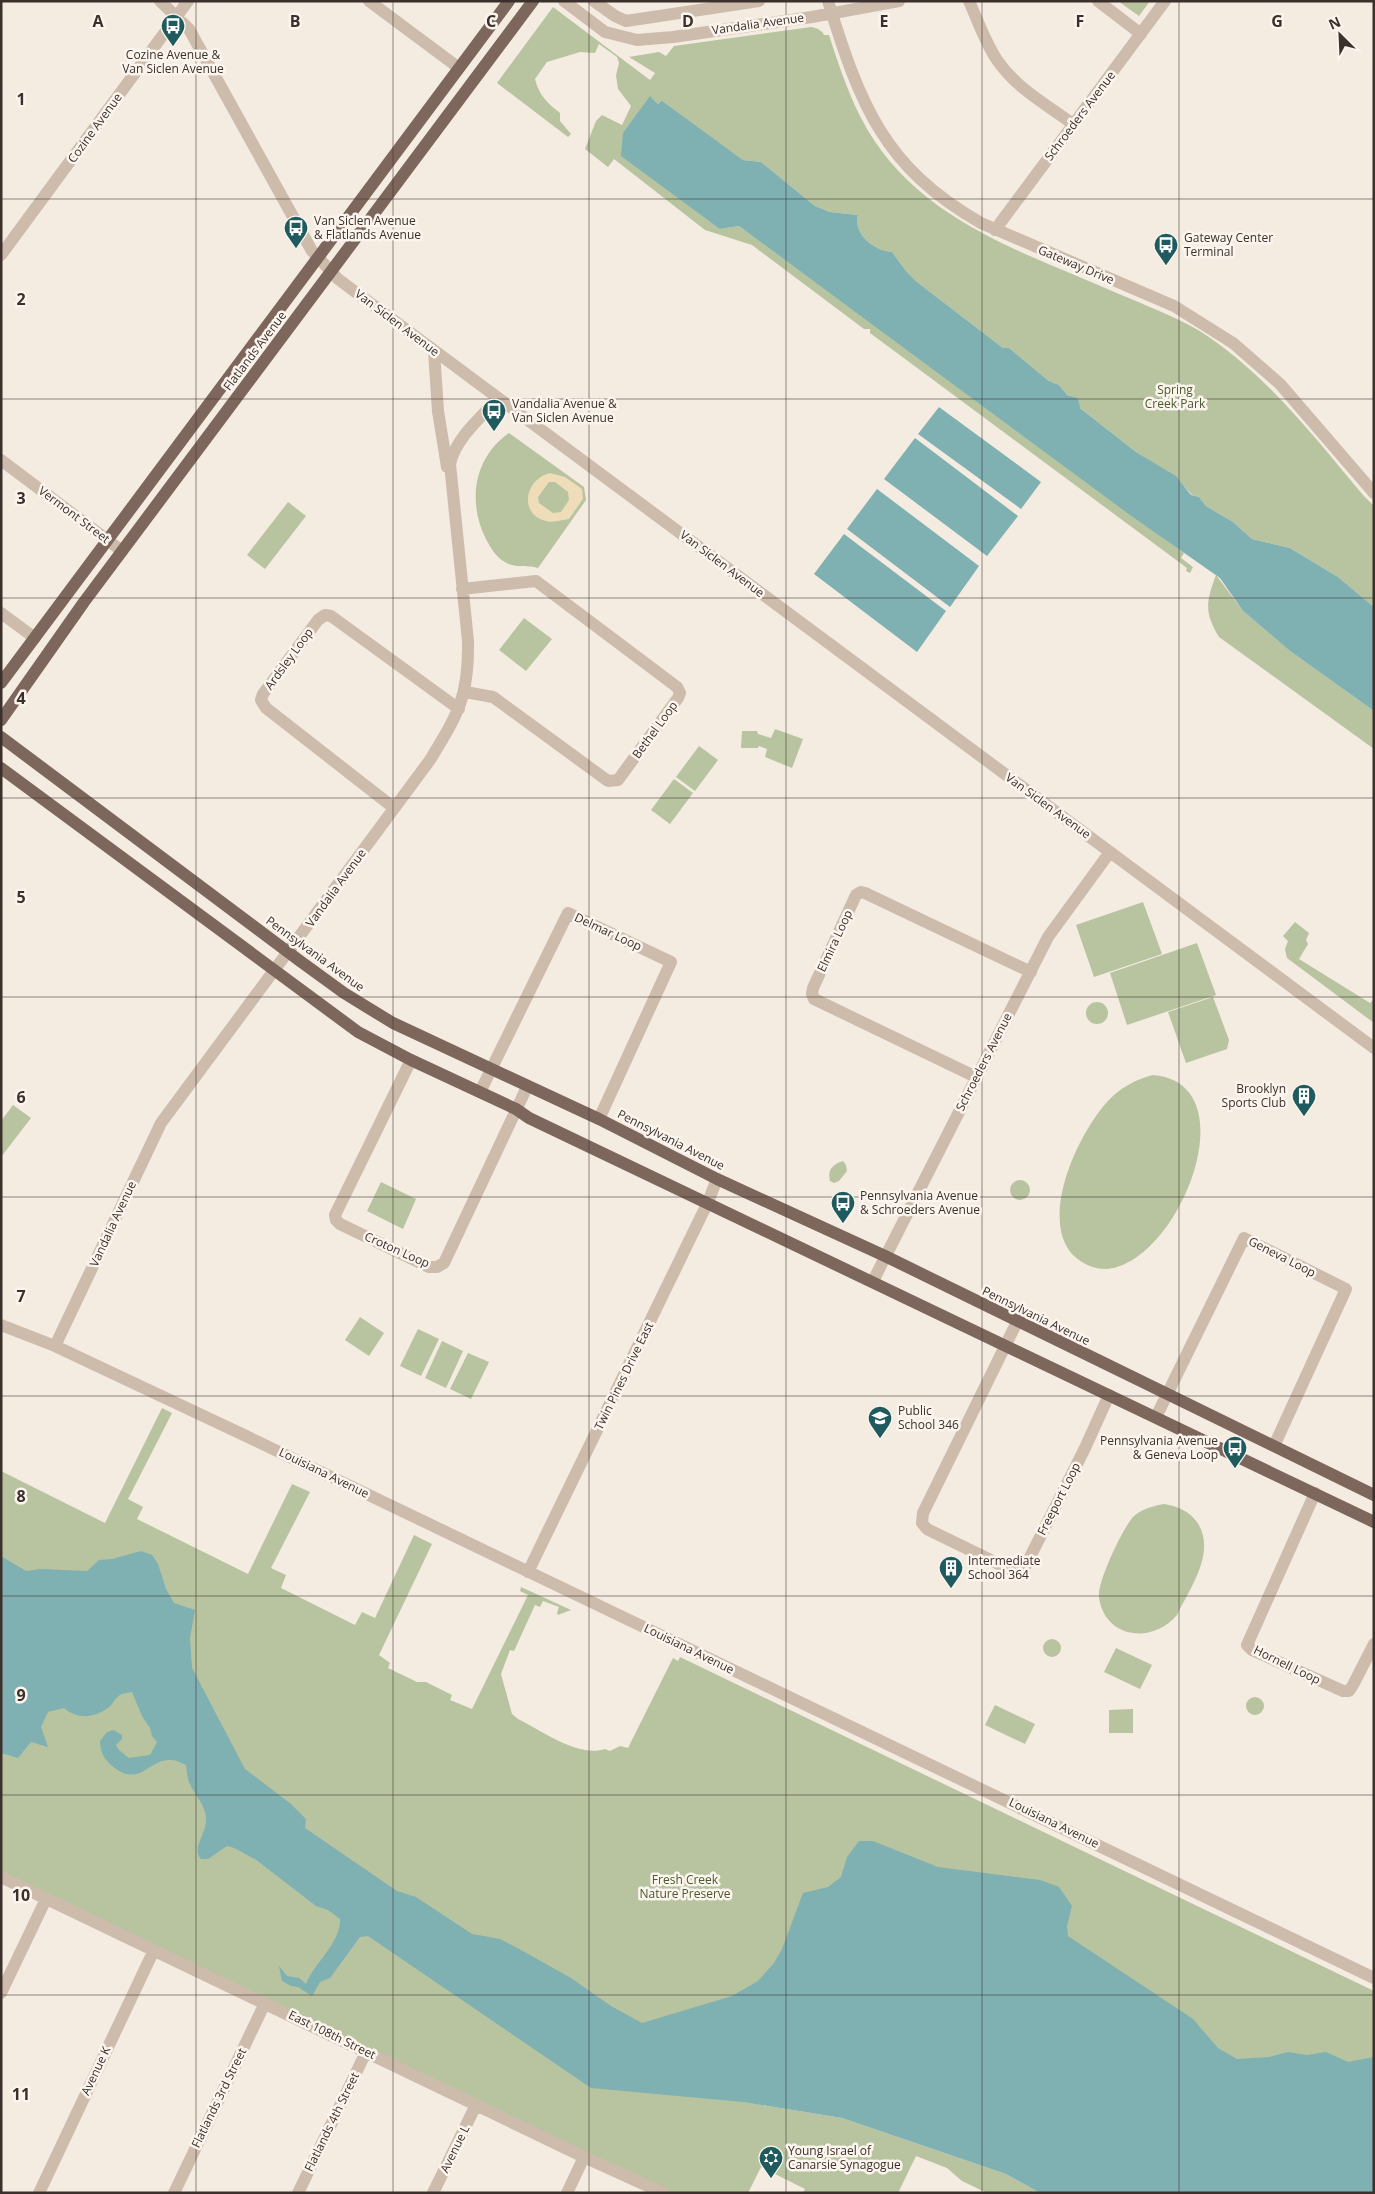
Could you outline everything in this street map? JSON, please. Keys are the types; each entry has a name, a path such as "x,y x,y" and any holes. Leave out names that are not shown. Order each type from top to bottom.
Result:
{"main road":[{"name":"Flatlands Avenue","path":"1,683 509,1"},
{"name":"Flatlands Avenue","path":"1,720 84,602 532,1"},
{"name":"Pennsylvania Avenue","path":"1,737 288,953 369,1010 491,1070 599,1119 717,1179 885,1256 1374,1495"},
{"path":"1,768 358,1032 411,1060 516,1109 529,1118 1374,1522"}],"street":[{"name":"Van Siclen Avenue","path":"160,1 189,29 309,246 331,272 498,399 1374,1048"},
{"name":"Cozine Avenue","path":"1,255 188,1"},
{"path":"369,1 459,68"},
{"name":"Vandalia Avenue","path":"564,1 600,28 617,36 636,40 664,38 830,7 899,1"},
{"name":"Vandalia Avenue","path":"594,1 619,18 629,20 758,1"},
{"path":"969,1 989,45 1003,67 1021,86 1073,124"},
{"path":"1098,1 1141,34"},
{"name":"Schroeders Avenue","path":"995,230 1164,1"},
{"name":"Gateway Drive","path":"830,7 856,85 870,116 908,168 942,199 995,230 1174,306 1233,343 1280,384 1374,493"},
{"name":"Vandalia Avenue","path":"55,1346 161,1124 430,760 460,709 465,692 468,641 450,479 441,434 434,351"},
{"name":"Vandalia Avenue","path":"450,479 450,464 455,450 498,399"},
{"name":"Vermont Street","path":"1,460 122,552"},
{"name":"Bethel Loop","path":"462,590 536,581 678,687 680,693 618,780 613,782 608,781 500,702 492,698 465,692"},
{"path":"1,613 35,638"},
{"name":"Ardsley Loop","path":"394,808 266,708 261,700 264,694 318,620 325,615 331,616 460,709"},
{"name":"Schroeders Avenue","path":"873,1281 1048,937 1110,852"},
{"name":"Elmira Loop","path":"976,1077 814,999 812,994 813,988 856,895 861,892 865,893 1031,972"},
{"name":"Delmar Loop","path":"480,1092 568,913 671,962 599,1119"},
{"name":"Croton Loop","path":"411,1060 335,1215 336,1220 340,1224 429,1267 437,1267 444,1263 527,1087"},
{"name":"Twin Pines Drive East","path":"528,1572 708,1202 717,1179"},
{"name":"Geneva Loop","path":"1156,1417 1244,1238 1346,1289 1274,1446"},
{"name":"Freeport Loop","path":"1017,1322 923,1513 922,1523 927,1529 1010,1570 1020,1571 1026,1566 1085,1448 1109,1395"},
{"name":"Louisiana Avenue","path":"1,1325 55,1346 1374,1978"},
{"name":"Hornell Loop","path":"1315,1493 1247,1645 1252,1650 1343,1691 1349,1690 1353,1685 1374,1644"},
{"name":"East 108th Street","path":"1,1877 584,2157 663,2193"},
{"path":"1,1993 46,1899"},
{"name":"Avenue K","path":"39,2193 154,1950"},
{"name":"Flatlands 3rd Street","path":"174,2193 265,2003"},
{"name":"Flatlands 4th Street","path":"298,2193 366,2052"},
{"name":"Avenue L","path":"434,2193 476,2105"},
{"path":"567,2193 584,2157"}],"green space":[{"path":"1118,1 1150,1 1139,16"},
{"name":"Spring Creek Park","path":"553,7 650,80 655,73 629,57 659,52 666,56 674,46 811,27 819,30 824,35 829,35 855,106 882,151 907,180 937,205 969,226 1004,244 1167,314 1198,330 1245,365 1287,406 1374,506 1374,607 1338,577 1290,548 1252,539 1233,522 1206,506 1199,497 1192,495 1175,476 1136,452 1079,407 1078,398 1067,395 1059,385 1049,381 1009,348 1003,348 917,282 892,252 879,249 867,241 859,229 858,215 830,212 815,206 761,162 743,160 662,102 658,104 651,97 720,229 739,226 1184,553 1181,558 1193,567 1190,573 1186,571 1187,568 870,333 870,329 864,329 752,245 705,230 614,159 608,167 585,149 596,121 602,115 622,125 631,106 618,89 616,75 619,63 617,57 599,44 595,53 580,52 547,62 535,79 544,98 560,113 560,121 571,134 568,137 497,83"},
{"path":"509,433 584,487 586,500 538,568 513,565 505,562 491,548 480,525 476,496 477,481 481,467 497,443"},
{"path":"288,502 306,516 265,569 247,555"},
{"path":"1216,575 1243,611 1290,651 1374,711 1374,749 1219,637 1211,621 1208,607"},
{"path":"524,618 552,639 526,671 499,650"},
{"path":"775,729 803,739 792,768 765,757 767,749 759,746 758,748 741,748 742,731 757,731 758,734 771,738"},
{"path":"699,746 718,760 695,791 676,777"},
{"path":"674,779 693,793 670,824 651,810"},
{"path":"1143,902 1162,954 1094,977 1076,925"},
{"path":"1295,922 1309,933 1306,940 1308,944 1299,959 1370,1003 1374,999 1374,1023 1287,958 1285,949 1288,941 1283,936"},
{"path":"1197,943 1216,995 1127,1025 1110,973"},
{"path":"1213,997 1229,1040 1227,1049 1186,1063 1168,1012"},
{"path":"1097,1002 1105,1005 1108,1013 1105,1021 1097,1024 1089,1021 1086,1013 1089,1005"},
{"path":"1153,1075 1182,1085 1197,1108 1200,1139 1193,1174 1178,1208 1157,1238 1133,1260 1106,1269 1092,1267 1083,1263 1072,1254 1063,1238 1060,1218 1061,1197 1067,1175 1075,1153 1086,1133 1108,1101 1129,1085"},
{"path":"13,1105 31,1118 1,1157 1,1121"},
{"path":"843,1161 847,1171 839,1181 834,1183 830,1181 830,1171 836,1164"},
{"path":"1020,1180 1027,1183 1030,1190 1027,1197 1020,1200 1013,1197 1010,1190 1013,1183"},
{"path":"381,1182 416,1199 403,1229 367,1211"},
{"path":"360,1317 384,1333 369,1356 345,1340"},
{"path":"418,1329 439,1339 421,1376 400,1366"},
{"path":"442,1341 463,1351 446,1388 425,1378"},
{"path":"468,1353 489,1362 471,1399 450,1389"},
{"name":"Fresh Creek Nature Preserve","path":"162,1408 172,1413 128,1499 143,1507 137,1519 248,1574 292,1484 310,1492 271,1568 286,1575 281,1588 355,1625 362,1612 375,1618 414,1535 432,1544 379,1655 390,1663 388,1668 417,1682 426,1682 452,1695 450,1700 472,1709 528,1595 520,1591 521,1587 571,1610 558,1615 559,1607 543,1601 540,1607 535,1605 514,1651 510,1650 501,1674 512,1714 518,1719 572,1747 595,1751 605,1749 610,1751 620,1746 628,1748 673,1658 678,1661 680,1657 1374,1991 1374,2065 1275,2073 787,1964 734,2001 642,2026 467,1939 299,1831 239,1772 77,1578 25,1576 1,1564 1,1471 105,1523"},
{"path":"1164,1504 1182,1510 1197,1522 1204,1545 1203,1557 1194,1582 1177,1615 1167,1625 1155,1631 1130,1633 1119,1629 1110,1621 1103,1611 1099,1590 1117,1543 1133,1517 1143,1510"},
{"path":"1048,1639 1056,1639 1061,1644 1059,1655 1048,1657 1043,1652 1043,1644"},
{"path":"1116,1648 1152,1665 1140,1689 1104,1672"},
{"path":"129,1686 189,1763 236,1833 744,2102 842,2118 1006,2174 1040,2193 987,2193 962,2181 947,2168 916,2156 898,2193 803,2193 805,2189 761,2167 748,2193 665,2193 1,1876 1,1735 46,1708"},
{"path":"1255,1697 1261,1700 1264,1706 1261,1712 1255,1715 1249,1712 1246,1706 1249,1700"},
{"path":"995,1705 1035,1724 1025,1744 985,1725"},
{"path":"1133,1709 1133,1733 1109,1733 1109,1710"}],"sand":[{"path":"550,473 565,477 582,489 583,499 569,519 555,522 546,521 537,517 531,511 528,504 530,489 542,476","holes":["549,482 555,482 568,492 569,500 561,512 553,513 539,503 538,497"]}],"water":[{"path":"650,96 658,104 662,101 743,160 761,162 815,206 830,212 858,215 859,229 867,241 879,249 892,252 917,282 1003,348 1009,348 1049,381 1059,385 1067,395 1078,398 1080,408 1136,452 1176,476 1191,495 1199,497 1206,506 1233,522 1252,539 1290,548 1338,577 1374,607 1374,711 1290,651 1243,611 1220,578 1130,515 739,226 720,229 621,156 623,133"},
{"path":"939,407 1041,482 1021,509 918,434"},
{"path":"915,438 1018,516 987,556 884,479"},
{"path":"877,489 979,566 950,607 847,529"},
{"path":"844,534 946,611 917,652 814,574"},
{"path":"141,1551 152,1555 158,1564 166,1589 174,1603 195,1610 190,1638 192,1668 245,1769 291,1804 306,1819 305,1828 397,1891 416,1897 472,1934 500,1939 521,1950 571,1978 611,2006 642,2023 732,1996 758,1981 774,1963 782,1949 803,1893 828,1887 841,1877 847,1857 859,1841 873,1841 938,1867 1040,1880 1059,1887 1072,1906 1067,1926 1068,1936 1193,2019 1218,2048 1237,2059 1269,2057 1288,2052 1307,2055 1326,2052 1348,2062 1374,2057 1374,2193 1040,2193 1006,2174 842,2118 743,2102 591,2088 368,1936 360,1937 330,1978 320,1982 312,1996 298,1987 291,1986 282,1981 279,1966 287,1976 299,1978 306,1984 332,1945 339,1928 340,1919 328,1910 316,1906 255,1859 235,1848 227,1846 208,1859 201,1859 198,1855 198,1845 206,1824 206,1814 189,1782 186,1765 175,1760 163,1761 137,1774 129,1774 121,1772 106,1760 102,1754 100,1741 107,1732 114,1730 122,1735 122,1739 116,1745 129,1758 150,1755 157,1742 142,1716 132,1692 120,1695 104,1711 92,1715 81,1716 64,1708 48,1712 41,1727 48,1747 31,1742 18,1758 1,1753 1,1556 26,1571 40,1569 87,1571 99,1560 112,1559"}],"place":[{"name":"Cozine Avenue & Van Siclen Avenue","path":"173,47"},
{"name":"Van Siclen Avenue & Flatlands Avenue","path":"296,249"},
{"name":"Gateway Center Terminal","path":"1166,266"},
{"name":"Vandalia Avenue & Van Siclen Avenue","path":"494,432"},
{"name":"Brooklyn Sports Club","path":"1304,1117"},
{"name":"Pennsylvania Avenue & Schroeders Avenue","path":"843,1224"},
{"name":"Public School 346","path":"880,1439"},
{"name":"Pennsylvania Avenue & Geneva Loop","path":"1235,1469"},
{"name":"Intermediate School 364","path":"951,1589"},
{"name":"Young Israel of Canarsie Synagogue","path":"771,2179"}]}
